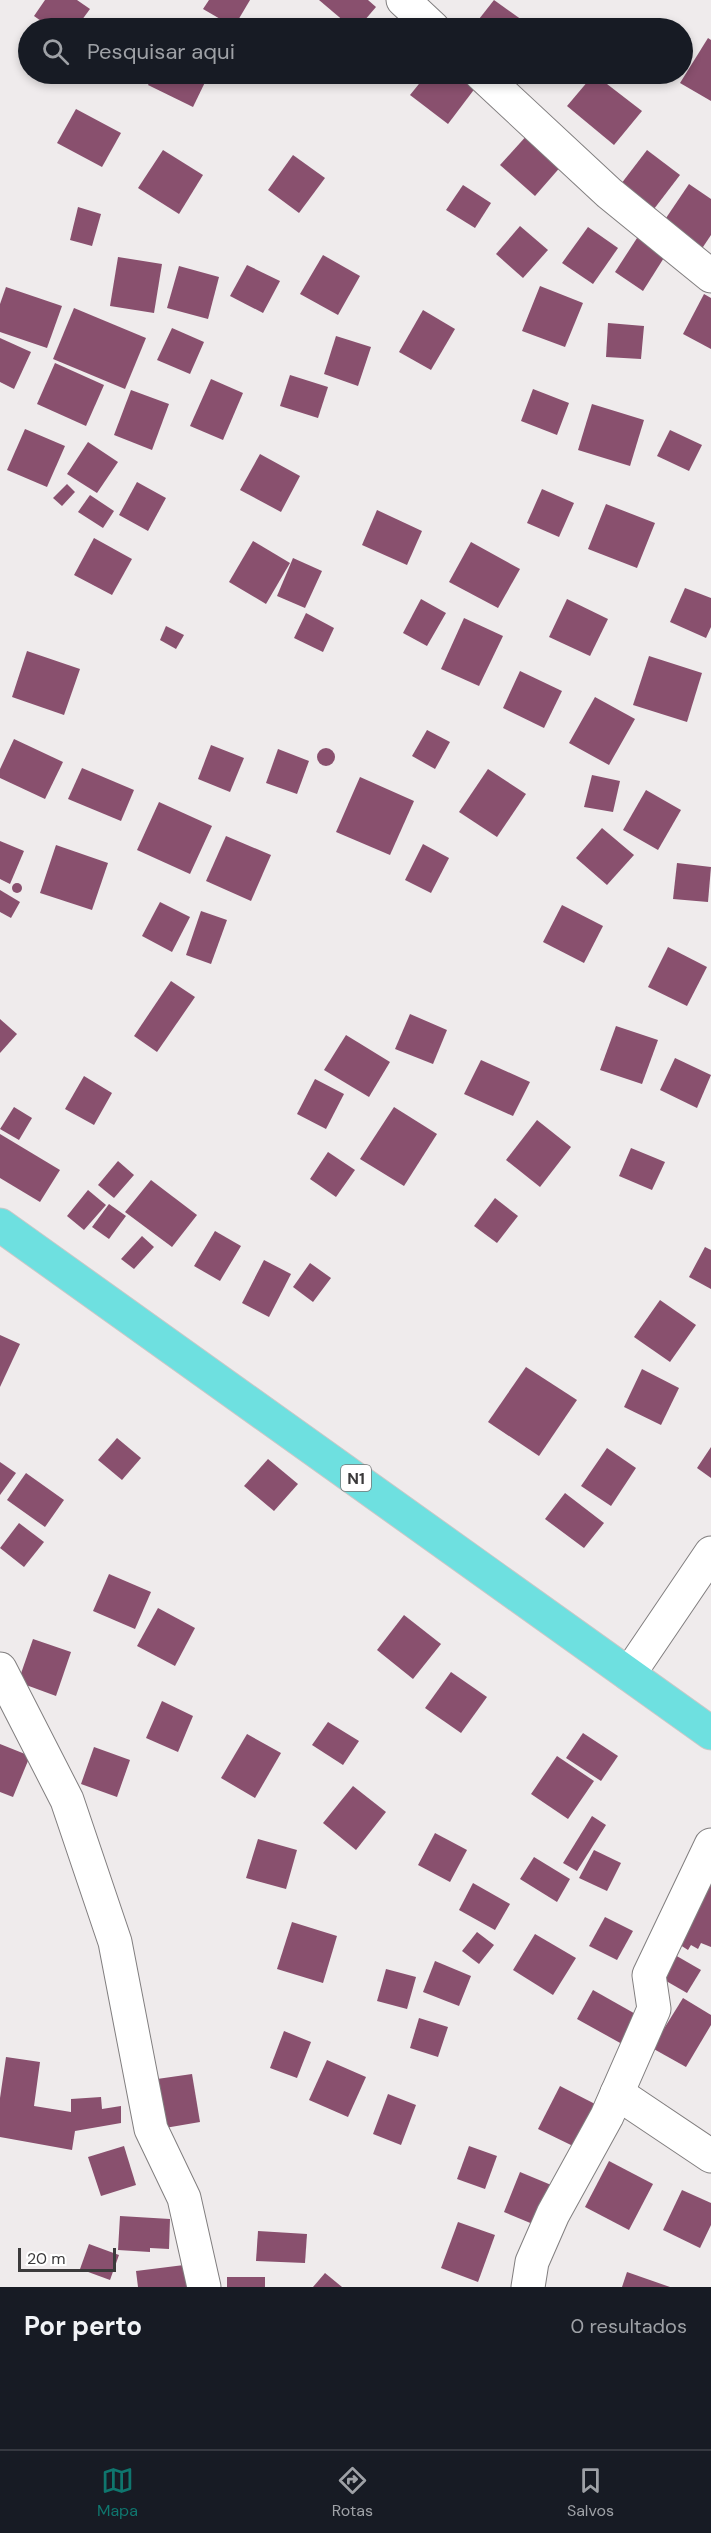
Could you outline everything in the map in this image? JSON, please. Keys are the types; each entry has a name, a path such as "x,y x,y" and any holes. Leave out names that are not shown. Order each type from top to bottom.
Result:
{"highway":[{"name":"N1","path":"0,1225 711,1732"}],"street":[{"path":"403,0 422,18"},
{"path":"492,84 609,193 711,276"},
{"path":"629,1674 711,1553"},
{"path":"0,1669 67,1800 111,1931 151,2129 184,2198 204,2287"},
{"path":"528,2287 532,2262 554,2214 617,2094 654,2009 649,1975 711,1845"},
{"path":"617,2094 711,2157"}],"building":[{"path":"45,0 77,0 90,9 83,18 37,18 34,16"},
{"path":"209,0 250,0 239,18 218,18 203,9"},
{"path":"319,0 368,0 376,7 367,18 340,18"},
{"path":"494,0 519,18 480,18"},
{"path":"708,38 711,40 711,101 682,84 693,84 693,62"},
{"path":"149,84 204,84 193,107"},
{"path":"419,84 478,84 448,124 410,95"},
{"path":"586,84 607,84 642,111 614,145 567,106"},
{"path":"76,109 121,133 102,167 57,143"},
{"path":"529,133 563,164 535,196 500,165"},
{"path":"163,150 203,175 179,214 138,188"},
{"path":"647,150 680,175 654,209 621,184"},
{"path":"293,155 325,178 299,213 268,190"},
{"path":"689,184 711,199 711,235 701,250 662,224"},
{"path":"463,185 491,203 475,228 446,210"},
{"path":"78,207 101,214 92,246 70,240"},
{"path":"520,226 548,250 523,278 496,254"},
{"path":"588,227 618,248 593,284 562,263"},
{"path":"639,235 667,253 643,291 615,272"},
{"path":"323,255 360,276 338,315 300,294"},
{"path":"118,257 162,264 154,313 110,306"},
{"path":"247,265 280,281 263,313 230,296"},
{"path":"179,266 219,277 208,319 167,308"},
{"path":"540,286 583,303 565,347 522,331"},
{"path":"6,287 62,306 47,348 0,332 0,304"},
{"path":"704,294 711,298 711,349 683,334"},
{"path":"74,308 146,338 125,389 53,359"},
{"path":"423,310 455,329 431,370 399,352"},
{"path":"608,323 644,326 641,359 606,357"},
{"path":"172,328 204,342 190,374 157,360"},
{"path":"336,336 371,347 358,386 324,374"},
{"path":"0,338 31,352 14,389 0,382"},
{"path":"55,363 104,385 86,426 37,404"},
{"path":"290,375 328,387 318,418 280,406"},
{"path":"211,379 243,393 223,440 190,426"},
{"path":"533,389 569,403 557,435 521,421"},
{"path":"131,390 169,404 152,450 114,435"},
{"path":"592,404 644,420 630,466 578,450"},
{"path":"25,429 65,446 47,487 7,470"},
{"path":"670,430 702,445 689,471 657,456"},
{"path":"88,442 118,462 97,493 67,474"},
{"path":"260,454 300,476 281,512 240,490"},
{"path":"137,482 166,498 148,531 119,515"},
{"path":"67,484 75,492 62,506 53,498"},
{"path":"542,489 574,503 559,537 527,523"},
{"path":"90,495 114,511 103,528 78,512"},
{"path":"606,504 655,523 637,568 588,549"},
{"path":"377,510 422,531 407,565 362,545"},
{"path":"94,538 132,559 112,595 74,575"},
{"path":"253,541 290,563 266,604 229,582"},
{"path":"471,542 520,569 498,608 449,582"},
{"path":"293,558 322,571 305,608 277,596"},
{"path":"685,588 711,598 711,627 706,638 670,622"},
{"path":"421,599 446,613 427,646 403,633"},
{"path":"567,599 608,619 590,656 549,637"},
{"path":"306,613 334,628 323,652 294,638"},
{"path":"464,618 503,636 479,686 441,669"},
{"path":"166,626 184,635 176,649 160,640"},
{"path":"27,651 80,669 64,715 12,697"},
{"path":"649,656 702,673 687,722 633,705"},
{"path":"520,671 562,691 544,728 503,708"},
{"path":"595,697 635,719 609,765 569,743"},
{"path":"427,730 450,742 435,769 412,756"},
{"path":"14,739 63,762 45,799 0,778 0,769"},
{"path":"211,745 244,758 230,792 198,779"},
{"path":"322,748 330,748 335,753 333,764 322,766 317,761 317,753"},
{"path":"278,749 309,761 297,794 266,783"},
{"path":"82,768 134,790 121,821 68,799"},
{"path":"488,769 526,794 497,837 459,812"},
{"path":"592,775 620,781 613,812 584,807"},
{"path":"360,777 414,801 390,855 336,832"},
{"path":"646,790 681,810 658,850 623,830"},
{"path":"159,802 212,826 190,874 137,850"},
{"path":"602,828 634,855 607,885 576,858"},
{"path":"226,836 271,855 251,901 206,881"},
{"path":"0,841 24,851 10,884 0,879"},
{"path":"423,844 449,858 431,893 405,880"},
{"path":"56,845 108,863 92,910 40,893"},
{"path":"677,863 711,867 708,902 673,899"},
{"path":"17,883 21,884 21,892 17,893 13,892 12,888 13,884"},
{"path":"0,890 20,902 11,918 0,912"},
{"path":"160,902 190,917 172,952 142,936"},
{"path":"562,905 603,926 584,963 543,942"},
{"path":"201,911 227,920 211,964 186,955"},
{"path":"668,947 707,967 687,1006 648,987"},
{"path":"171,981 195,997 157,1052 134,1036"},
{"path":"410,1014 447,1030 433,1064 395,1049"},
{"path":"0,1019 17,1034 0,1053"},
{"path":"616,1026 658,1040 642,1084 600,1070"},
{"path":"346,1035 390,1062 369,1097 324,1070"},
{"path":"675,1058 711,1075 697,1108 660,1090"},
{"path":"481,1060 530,1082 513,1116 464,1094"},
{"path":"84,1076 112,1093 94,1125 65,1109"},
{"path":"315,1079 344,1094 326,1129 297,1114"},
{"path":"14,1107 32,1118 19,1140 0,1129"},
{"path":"394,1107 437,1134 404,1186 360,1159"},
{"path":"537,1120 571,1147 540,1187 506,1160"},
{"path":"0,1134 60,1170 40,1202 0,1178"},
{"path":"631,1148 665,1162 652,1190 619,1176"},
{"path":"328,1152 355,1170 336,1197 310,1179"},
{"path":"118,1161 134,1175 114,1198 98,1185"},
{"path":"151,1180 197,1215 172,1247 125,1212"},
{"path":"88,1190 106,1205 84,1230 67,1216"},
{"path":"495,1198 518,1216 497,1243 474,1226"},
{"path":"109,1204 126,1216 109,1239 92,1227"},
{"path":"215,1231 241,1246 220,1281 194,1266"},
{"path":"142,1236 154,1247 134,1269 121,1259"},
{"path":"705,1247 711,1250 711,1289 689,1277"},
{"path":"264,1260 291,1274 269,1317 242,1303"},
{"path":"310,1263 331,1278 313,1302 293,1287"},
{"path":"660,1300 696,1325 670,1362 634,1337"},
{"path":"0,1335 20,1344 0,1387"},
{"path":"526,1367 577,1400 539,1456 488,1422"},
{"path":"642,1369 679,1388 661,1425 624,1407"},
{"path":"117,1438 141,1458 122,1480 98,1460"},
{"path":"711,1447 711,1478 697,1468"},
{"path":"607,1448 636,1468 611,1506 581,1486"},
{"path":"268,1459 298,1484 274,1511 244,1486"},
{"path":"0,1462 16,1473 0,1495"},
{"path":"26,1473 64,1500 45,1527 7,1500"},
{"path":"565,1493 604,1523 584,1548 545,1519"},
{"path":"19,1523 44,1542 24,1567 0,1548"},
{"path":"109,1574 151,1592 135,1629 93,1611"},
{"path":"158,1608 195,1628 175,1666 137,1646"},
{"path":"404,1615 441,1644 413,1679 377,1650"},
{"path":"33,1639 71,1652 56,1696 18,1682"},
{"path":"451,1672 487,1697 461,1733 425,1708"},
{"path":"162,1701 193,1716 178,1752 146,1738"},
{"path":"328,1722 359,1741 343,1765 312,1745"},
{"path":"583,1733 618,1756 601,1781 566,1758"},
{"path":"247,1734 281,1753 255,1798 221,1778"},
{"path":"0,1744 30,1756 13,1797 0,1792"},
{"path":"94,1747 130,1760 117,1797 81,1784"},
{"path":"557,1756 594,1781 568,1819 531,1794"},
{"path":"353,1786 386,1812 356,1850 323,1823"},
{"path":"592,1816 606,1825 577,1871 563,1863"},
{"path":"435,1833 467,1850 450,1882 418,1865"},
{"path":"258,1839 297,1850 286,1889 246,1878"},
{"path":"594,1850 621,1863 607,1891 579,1878"},
{"path":"534,1857 570,1879 557,1902 520,1879"},
{"path":"473,1883 510,1904 495,1930 459,1910"},
{"path":"708,1884 711,1886 711,1947 701,1943 698,1949 691,1945 688,1950 677,1943"},
{"path":"605,1917 633,1931 617,1960 589,1946"},
{"path":"292,1922 337,1936 323,1983 277,1969"},
{"path":"477,1932 494,1945 479,1964 462,1951"},
{"path":"535,1934 576,1958 553,1995 513,1970"},
{"path":"675,1955 701,1970 687,1993 661,1978"},
{"path":"435,1961 471,1976 459,2006 423,1992"},
{"path":"386,1969 416,1977 407,2009 377,2001"},
{"path":"593,1990 639,2016 622,2044 577,2019"},
{"path":"683,1998 711,2015 711,2025 686,2067 652,2048"},
{"path":"419,2018 448,2027 438,2057 410,2048"},
{"path":"284,2031 311,2042 297,2078 270,2068"},
{"path":"6,2057 40,2062 34,2106 71,2112 71,2099 101,2097 102,2109 121,2106 121,2123 75,2131 72,2150 0,2137 0,2098"},
{"path":"327,2060 366,2077 348,2117 309,2100"},
{"path":"192,2074 200,2122 165,2128 157,2079"},
{"path":"560,2086 595,2104 573,2146 538,2129"},
{"path":"388,2094 416,2105 401,2145 373,2134"},
{"path":"124,2146 136,2185 101,2196 88,2157"},
{"path":"469,2146 497,2156 485,2189 457,2179"},
{"path":"609,2161 653,2184 629,2230 585,2207"},
{"path":"520,2172 556,2187 540,2227 504,2212"},
{"path":"682,2190 711,2203 711,2225 700,2248 663,2230"},
{"path":"120,2216 170,2219 169,2249 150,2248 150,2252 118,2250"},
{"path":"458,2222 495,2235 478,2282 441,2268"},
{"path":"258,2231 307,2234 305,2263 256,2261"},
{"path":"89,2244 119,2255 110,2280 80,2269"},
{"path":"184,2265 188,2287 138,2287 136,2271"},
{"path":"627,2272 670,2287 622,2287"},
{"path":"325,2273 342,2287 313,2287"},
{"path":"227,2277 265,2277 265,2287 227,2287"}]}
